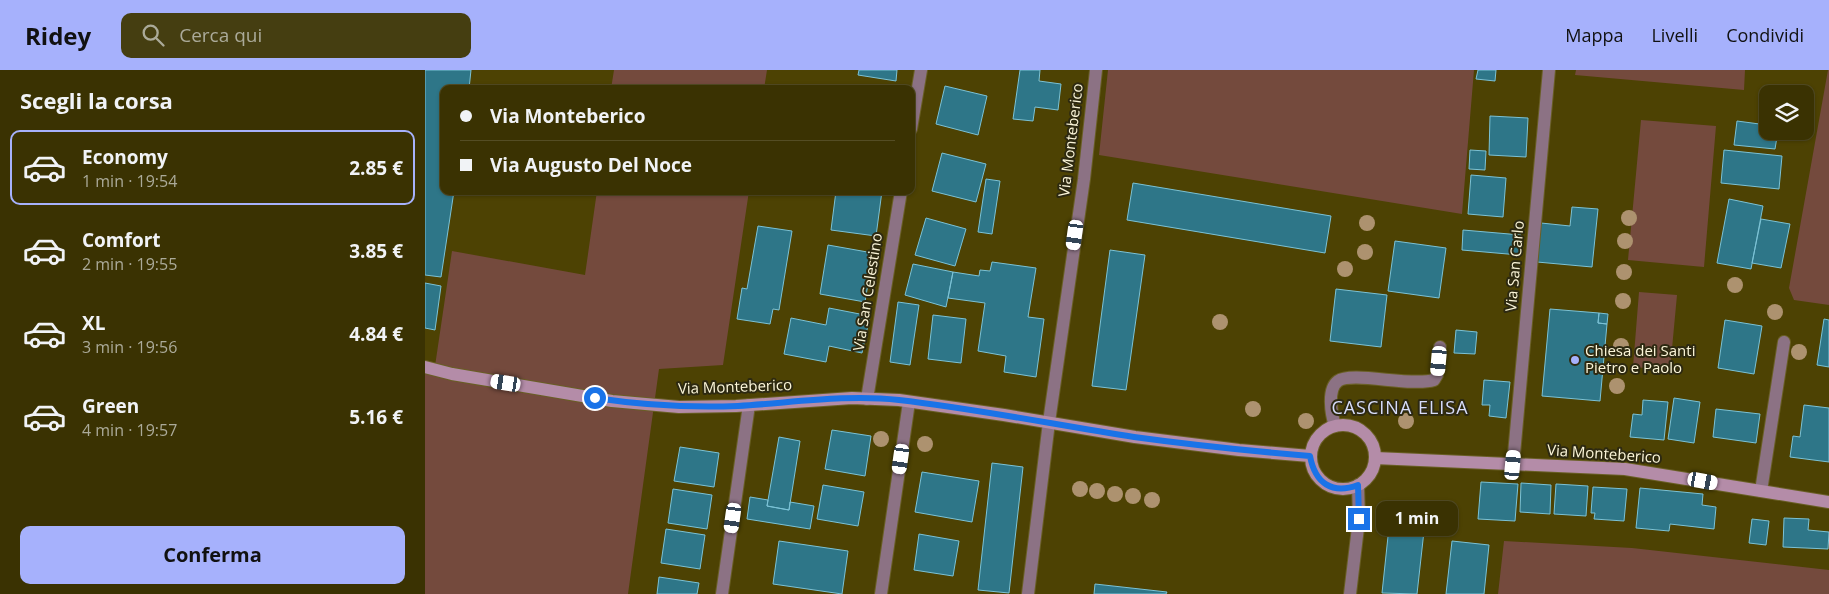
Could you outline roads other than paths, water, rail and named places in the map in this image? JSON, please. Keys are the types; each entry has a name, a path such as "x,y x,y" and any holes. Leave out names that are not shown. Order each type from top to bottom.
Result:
{"street":[{"path":"915,105 921,70"},
{"name":"Via Monteberico","path":"1049,422 1083,179 1096,70"},
{"name":"Via San Carlo","path":"1513,465 1549,70"},
{"name":"Via San Celestino","path":"867,399 900,195"},
{"path":"1761,491 1784,342"},
{"path":"1335,426 1332,417 1332,395 1334,387 1339,381 1347,378 1413,382 1434,380 1437,375 1440,347"},
{"name":"Via Monteberico","path":"425,367 612,401 679,407 843,399 909,402 1049,422 1135,437 1239,450 1310,456"},
{"path":"881,594 909,402"},
{"path":"722,594 749,405"},
{"path":"1028,594 1049,422"},
{"path":"1335,426 1352,426 1366,435 1375,449 1373,469 1367,478 1358,485 1348,489 1336,489 1326,484 1317,478 1312,468 1310,456 1312,446 1317,437 1325,430 1335,426"},
{"name":"Via Monteberico","path":"1375,458 1625,469 1829,502"},
{"path":"1350,594 1359,519 1358,485"}],"place":[{"name":"Chiesa dei Santi Pietro e Paolo","path":"1575,360"}],"district":[{"name":"CASCINA ELISA","path":"1400,408"}]}
